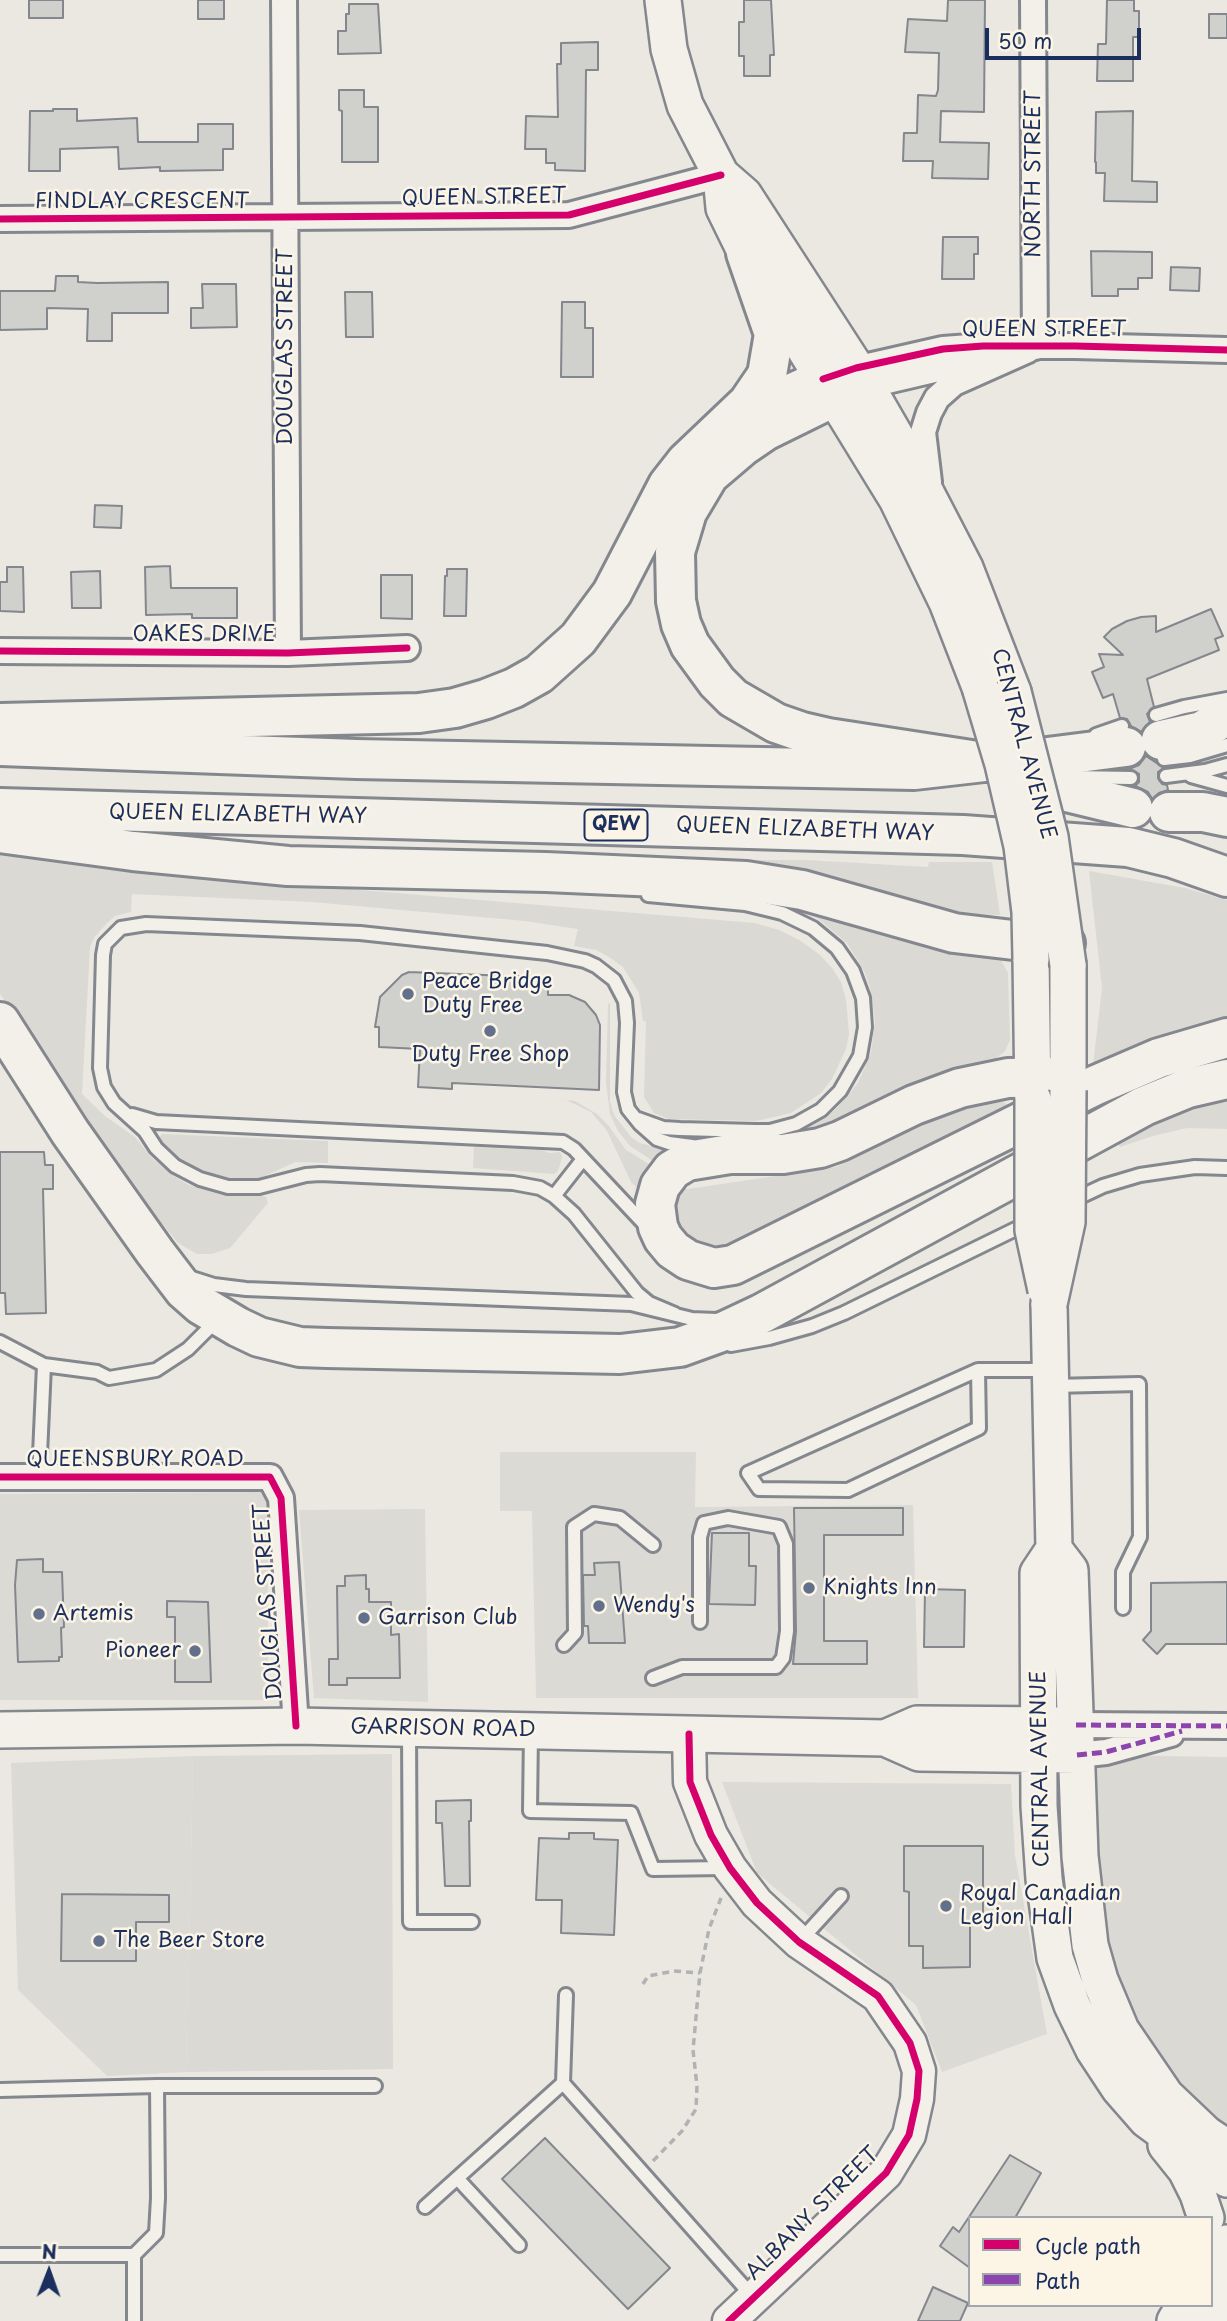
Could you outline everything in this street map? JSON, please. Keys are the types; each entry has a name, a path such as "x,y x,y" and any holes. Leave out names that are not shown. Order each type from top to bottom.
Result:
{"highway":[{"path":"0,723 419,713 455,708 505,692 539,674 578,639 612,593 668,485 686,461 736,415 767,375 774,334 746,253"},
{"path":"708,441 764,406 845,382"},
{"path":"845,382 743,446 709,475 687,512 675,552 676,601 681,624 690,645 717,682 733,698 776,723 802,732 1003,770 1149,764 1227,715"},
{"path":"0,746 356,759 1003,770 1149,764 1227,727"},
{"path":"1149,764 1203,812 1227,817"},
{"name":"QUEEN ELIZABETH WAY","path":"0,808 963,835 1128,847 1173,858 1227,877"},
{"path":"0,833 119,850 288,866 546,872 747,881 802,890 954,933 1040,950"},
{"path":"0,1022 70,1132 184,1290 201,1305 259,1337 300,1347 620,1354 680,1347 761,1314 1144,1106 1188,1088 1227,1079"},
{"path":"1051,1086 992,1080 947,1092 820,1148 783,1154 730,1154 687,1161 678,1165 664,1178 655,1204 663,1238 673,1250 704,1266 724,1267 741,1263 1096,1085 1159,1058 1227,1038"}],"main road":[{"name":"CENTRAL AVENUE","path":"663,0 669,49 685,105 721,175 744,195 845,382 870,451 919,541 947,602 996,690"},
{"name":"CENTRAL AVENUE","path":"721,175 724,208 746,253 933,502 976,593 996,690 1050,837 1040,950 1051,1086 1033,1230 1048,1304 1054,1549 1038,1573 1039,1805 1044,1879 1055,1958 1072,2005 1094,2050 1119,2088 1147,2120 1227,2179"},
{"name":"CENTRAL AVENUE","path":"1054,1549 1070,1570 1083,1897 1090,1945 1100,1980 1121,2030 1166,2096 1206,2134 1227,2148"},
{"name":"GARRISON ROAD","path":"0,1730 296,1726 885,1738 919,1753 1039,1740 1077,1740"},
{"path":"1147,2120 1186,2170 1199,2193 1205,2216"},
{"path":"1213,2264 1227,2244"},
{"path":"1208,2321 1227,2292"}],"street":[{"name":"DOUGLAS STREET","path":"284,0 288,653"},
{"name":"NORTH STREET","path":"1033,0 1035,347"},
{"name":"QUEEN STREET","path":"285,219 569,215 721,175"},
{"name":"FINDLAY CRESCENT","path":"0,219 285,219"},
{"name":"QUEEN STREET","path":"845,382 1035,347 1227,350"},
{"path":"933,502 923,432 937,398 954,383 1035,347"},
{"name":"OAKES DRIVE","path":"0,652 288,653 407,648"},
{"name":"QUEENSBURY ROAD","path":"0,1477 270,1477"},
{"name":"DOUGLAS STREET","path":"270,1477 281,1498 296,1726"},
{"path":"1077,1740 1227,1726"},
{"name":"ALBANY STREET","path":"689,1734 690,1782 711,1835 733,1873 757,1903 799,1942 878,1996 910,2043 919,2071 917,2099 909,2136 886,2173 729,2321"}],"lane":[{"path":"1149,764 1184,707 1227,699"},
{"path":"1149,764 1227,745"},
{"path":"1149,764 1227,765"},
{"path":"1149,764 1227,786"},
{"path":"288,866 504,884"},
{"path":"628,894 745,904 782,913 813,928 837,948 853,971 863,998 865,1027 860,1056 840,1091 821,1110 796,1124 755,1131 680,1129 649,1124 635,1117 628,1109"},
{"path":"675,1314 649,1303 637,1293 574,1214 554,1196 540,1188 513,1183 320,1174 259,1187 228,1187 200,1179 175,1166 145,1131 114,1104 101,1077 103,955 109,938 121,928 146,924 360,933 547,953 585,961 614,980 625,1001 627,1023 624,1092 628,1109 640,1124 663,1142 711,1148 730,1154"},
{"path":"114,1104 136,1117 156,1122 554,1140 569,1146 640,1220 673,1250"},
{"path":"554,1196 583,1159"},
{"path":"1054,1210 1122,1179 1195,1167 1227,1170"},
{"path":"650,1352 725,1346 769,1338 811,1326 844,1313 1041,1216"},
{"path":"155,1252 172,1267 198,1281 231,1287 631,1304 692,1319 717,1320 761,1314"},
{"path":"0,1342 44,1365 97,1372 109,1368 119,1375 142,1374 169,1363 188,1349 221,1317"},
{"path":"39,1477 44,1365"},
{"path":"978,1370 979,1428 848,1490 759,1489 748,1474 978,1370 1139,1384 1140,1537 1123,1572 1123,1608"},
{"path":"564,1645 575,1633 574,1527 594,1514 620,1518 653,1545"},
{"path":"653,1678 682,1667 776,1667 783,1658 787,1631 786,1544 779,1527 728,1518 704,1523 700,1537 700,1622"},
{"path":"409,1729 410,1922 472,1922"},
{"path":"531,1731 530,1811 631,1813 653,1869 733,1873"},
{"path":"799,1942 841,1896"},
{"path":"566,1995 563,2083 753,2298"},
{"path":"425,2207 563,2083"},
{"path":"0,2255 134,2255 156,2233 157,2086"},
{"path":"0,2090 157,2086 375,2086"},
{"path":"457,2178 519,2245"},
{"path":"134,2255 134,2321"}],"path":[{"path":"642,2172 682,2132 696,2109 694,2050 700,1973 709,1929 733,1873"},
{"path":"643,1984 648,1976 674,1971 700,1973"}],"shaded area":[{"path":"0,851 133,871 755,923 779,930 801,941 832,968 841,982 846,999 849,1034 846,1049 832,1079 821,1093 791,1113 756,1121 668,1119 654,1113 644,1097 646,1021 643,1021 639,993 623,967 596,950 574,946 578,929 525,921 312,902 132,894 131,912 115,916 94,938 90,947 82,1094 105,1116 135,1137 153,1159 189,1185 218,1194 266,1197 268,1203 230,1248 212,1254 197,1254 178,1243 142,1199 0,994"},
{"path":"740,860 806,860 928,867 929,862 992,862 1000,915 951,914 738,868"},
{"path":"1089,871 1185,888 1227,900 1227,1027 1092,1074 1102,988"},
{"path":"795,908 1001,960 1008,973 1010,1040 1005,1051 996,1058 997,1062 811,1136 808,1128 835,1110 858,1083 871,1053 875,1021 870,987 847,943 818,919"},
{"path":"610,1003 610,1101 614,1115 631,1137 640,1143 666,1150 667,1159 656,1163 630,1146 618,1131 610,1114 606,1082"},
{"path":"1227,1095 1227,1129 1187,1128 1120,1147 1115,1139 1159,1117"},
{"path":"994,1097 1010,1106 1011,1112 728,1253 679,1242 669,1199 673,1188 688,1189 836,1167 917,1125"},
{"path":"549,1098 575,1101 597,1114 626,1150 652,1166 643,1185 636,1187 631,1182 607,1131 591,1112 566,1100"},
{"path":"162,1134 328,1141 328,1163 295,1162 259,1179 230,1180 203,1173 181,1161 159,1138"},
{"path":"474,1147 560,1152 562,1157 558,1171 554,1174 473,1168"},
{"path":"500,1452 696,1452 695,1507 913,1505 918,1698 536,1698 532,1511 500,1511"},
{"path":"268,1492 268,1700 0,1700 0,1494"},
{"path":"425,1509 428,1702 314,1698 299,1510"},
{"path":"392,1754 393,2069 187,2072 193,1756"},
{"path":"1088,1755 1227,1757 1227,2138 1217,2132 1154,2049 1077,1902"},
{"path":"193,1756 187,2072 107,2076 18,1990 11,1763"},
{"path":"722,1782 1011,1784 1015,1855 1047,2034 942,2072 916,2005 757,1873"}],"building":[{"path":"29,0 63,0 63,18 29,18"},
{"path":"198,0 224,0 224,19 198,19"},
{"path":"744,0 771,0 774,55 770,55 770,76 744,76 744,56 739,56 739,22 744,22"},
{"path":"948,0 985,0 984,112 941,111 940,142 989,143 988,179 932,178 933,161 903,161 904,133 917,133 918,95 936,96 938,90 939,53 905,52 908,19 947,21"},
{"path":"1107,0 1134,0 1134,11 1139,11 1139,37 1133,37 1133,81 1097,81 1098,44 1106,44"},
{"path":"349,4 378,4 381,53 338,54 338,31 346,31"},
{"path":"1209,14 1227,14 1227,38 1209,38"},
{"path":"598,42 598,70 586,70 585,171 555,170 555,163 546,163 546,149 525,149 526,116 558,117 557,64 561,64 561,43"},
{"path":"339,90 364,90 364,107 378,107 378,162 342,162 342,111 339,110"},
{"path":"77,109 77,121 137,118 138,142 198,142 198,124 233,124 233,149 223,149 223,170 160,171 160,167 119,169 118,147 60,149 60,171 29,171 30,111"},
{"path":"1133,111 1132,181 1157,182 1157,202 1104,201 1105,173 1096,173 1095,162 1096,112"},
{"path":"943,237 978,237 978,254 974,254 974,279 942,279"},
{"path":"1091,251 1152,252 1152,278 1138,278 1138,289 1118,289 1118,296 1092,296"},
{"path":"1171,267 1200,268 1199,291 1170,290"},
{"path":"56,276 78,276 78,282 168,282 168,313 112,313 112,341 87,341 88,309 47,308 47,329 0,330 0,291 55,291"},
{"path":"202,284 236,284 237,327 191,328 191,308 203,308"},
{"path":"345,292 372,292 373,337 346,337"},
{"path":"562,302 585,302 585,328 593,328 593,377 561,377"},
{"path":"95,505 122,506 121,528 94,527"},
{"path":"170,566 171,588 237,588 237,618 192,618 192,614 146,615 145,567"},
{"path":"7,567 23,567 24,612 0,611 0,582 7,582"},
{"path":"447,569 467,569 466,616 444,616"},
{"path":"100,571 101,608 72,608 71,572"},
{"path":"381,575 412,575 412,619 381,618"},
{"path":"1211,609 1223,636 1215,639 1219,650 1147,679 1154,707 1147,714 1150,722 1141,732 1131,726 1127,719 1120,718 1113,694 1103,698 1092,672 1104,667 1099,654 1123,655 1104,637 1112,629 1141,617 1156,616 1156,632"},
{"path":"1146,756 1164,768 1158,772 1158,778 1162,784 1167,785 1168,790 1152,799 1148,792 1135,786 1139,782 1139,774 1129,769 1139,765"},
{"name":"Duty Free Shop","path":"409,972 535,977 536,981 548,981 548,995 569,995 585,1002 596,1015 600,1025 599,1090 452,1083 452,1089 418,1087 420,1049 379,1047 379,1027 375,1027 380,997 402,975"},
{"path":"0,1152 44,1152 45,1165 53,1165 53,1189 43,1189 46,1313 6,1314 5,1293 0,1293"},
{"name":"Knights Inn","path":"794,1508 903,1508 903,1535 824,1535 824,1641 867,1641 867,1664 793,1664 796,1631"},
{"path":"712,1533 749,1533 749,1566 756,1566 755,1605 709,1604"},
{"name":"Artemis","path":"43,1559 43,1572 62,1572 62,1657 59,1657 59,1661 18,1662 15,1585 17,1560"},
{"name":"Wendy's","path":"619,1562 625,1643 589,1643 588,1626 584,1626 583,1575 595,1575 594,1563"},
{"name":"Garrison Club","path":"366,1575 369,1602 391,1602 391,1635 399,1634 400,1678 347,1678 347,1685 329,1685 329,1659 338,1659 337,1586 345,1586 345,1576"},
{"path":"1227,1582 1227,1644 1166,1644 1157,1654 1143,1640 1151,1631 1151,1583"},
{"path":"925,1589 965,1590 964,1647 924,1647"},
{"path":"167,1601 208,1602 211,1682 175,1682 175,1617 167,1617"},
{"path":"471,1800 470,1886 445,1886 442,1823 436,1823 436,1801"},
{"path":"569,1833 594,1833 594,1839 618,1840 614,1935 561,1933 562,1900 536,1900 539,1838 569,1839"},
{"name":"Royal Canadian Legion Hall","path":"904,1846 983,1846 983,1921 970,1921 970,1967 923,1968 923,1946 909,1946 909,1892 904,1891"},
{"name":"The Beer Store","path":"62,1894 169,1895 169,1922 136,1922 136,1961 61,1961"},
{"path":"545,2138 670,2268 628,2309 502,2179"},
{"path":"1010,2155 1041,2173 1016,2216 970,2216"},
{"path":"968,2218 968,2267 940,2246 953,2227 959,2232"},
{"path":"933,2287 968,2303 960,2321 918,2321"}],"marked path":[{"path":"1076,1725 1227,1726"},
{"path":"1077,1755 1106,1752 1182,1731"}],"cycle path":[{"path":"0,219 569,215 721,175"},
{"path":"823,379 856,368 943,349 983,346 1227,350"},
{"path":"0,651 288,653 407,648"},
{"path":"0,1477 270,1477 281,1498 296,1726"},
{"path":"689,1734 690,1782 711,1835 730,1868 757,1903 799,1942 878,1996 910,2043 919,2071 917,2099 909,2135 886,2173 729,2321"}],"place":[{"name":"Peace Bridge Duty Free","path":"408,994"},
{"name":"Duty Free Shop","path":"490,1031"},
{"name":"Knights Inn","path":"809,1588"},
{"name":"Wendy's","path":"599,1606"},
{"name":"Artemis","path":"39,1614"},
{"name":"Garrison Club","path":"364,1618"},
{"name":"Pioneer","path":"195,1651"},
{"name":"Royal Canadian Legion Hall","path":"946,1906"},
{"name":"The Beer Store","path":"99,1941"}]}
